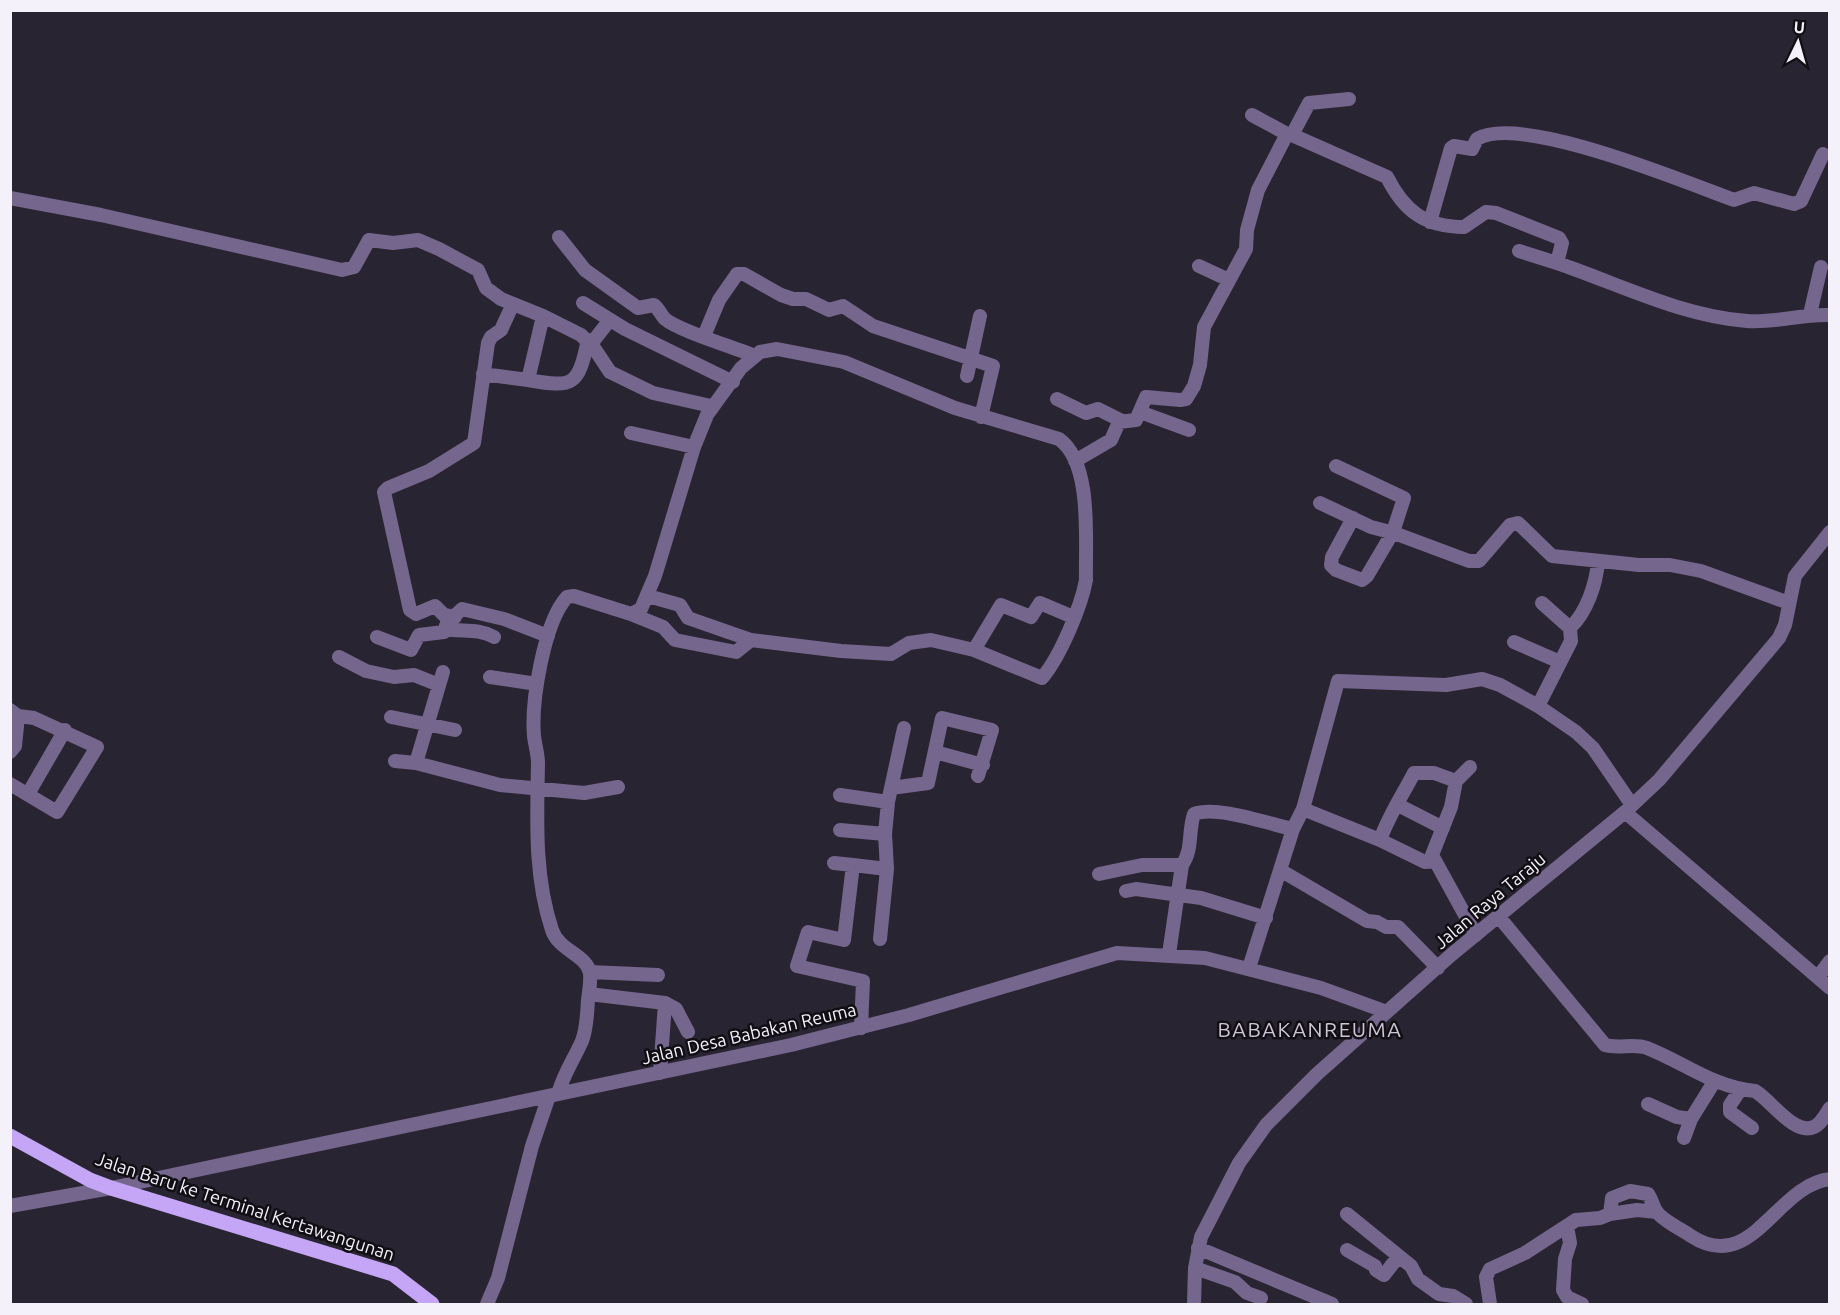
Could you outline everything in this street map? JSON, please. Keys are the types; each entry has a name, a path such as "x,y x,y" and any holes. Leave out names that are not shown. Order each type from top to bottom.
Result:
{"main road":[{"name":"Jalan Baru ke Terminal Kertawangunan","path":"10,1136 90,1180 111,1188 393,1274 426,1300"}],"street":[{"path":"1057,399 1086,413 1098,409 1122,421 1136,420 1142,400 1148,396 1180,400 1189,394 1200,365 1204,327 1246,249 1247,230 1258,189 1309,103 1349,99"},
{"path":"1252,115 1289,134 1387,177 1395,193 1407,208 1430,222 1464,227 1486,212 1496,213 1559,238 1562,243 1557,263"},
{"path":"1430,222 1451,148 1454,146 1472,149 1477,139 1493,134 1525,135 1576,144 1734,200 1754,194 1794,204 1800,201 1823,154"},
{"path":"10,198 342,270 354,267 369,240 393,243 423,242 478,270 486,288 512,306 543,316 589,342 610,372 628,383 653,393 711,406"},
{"path":"558,237 585,270 638,308 654,304 664,318 755,356"},
{"path":"1519,251 1667,304 1724,317 1769,322 1810,314 1830,315"},
{"path":"1199,266 1228,280"},
{"path":"1810,314 1821,267"},
{"path":"704,336 719,300 737,274 741,274 786,297 806,299 829,310 843,306 873,326 972,358 994,368 981,417"},
{"path":"583,303 609,321 733,382"},
{"path":"455,617 444,615 435,606 416,614 410,610 384,492 388,488 429,471 471,447 483,374 489,356 488,343 491,337 501,330 512,306"},
{"path":"528,380 543,316"},
{"path":"967,376 980,316"},
{"path":"483,374 559,384 570,382 582,370 589,342 609,321"},
{"path":"631,614 641,609 648,596 694,447 711,406 755,356 777,349 844,362 981,417 1059,439 1075,460 1079,472 1085,519 1086,580 1084,593 1042,678 974,650 931,640 909,644 891,654 751,640 700,624 685,616 680,605 648,596"},
{"path":"1140,412 1189,430"},
{"path":"1075,460 1111,440 1122,421"},
{"path":"631,433 694,447"},
{"path":"1336,466 1403,496 1404,501 1393,532 1367,576 1359,579 1331,565 1332,557 1353,518"},
{"path":"1320,503 1353,518 1474,562 1510,525 1518,523 1552,556 1598,562 1670,565 1701,571 1789,603"},
{"name":"Jalan Raya Taraju","path":"1194,1305 1198,1248 1201,1237 1228,1182 1260,1133 1317,1074 1659,780 1762,661 1779,638 1785,625 1795,576 1830,532"},
{"path":"1570,628 1582,615 1595,584 1598,562"},
{"path":"487,1305 500,1270 503,1251 532,1146 585,1032 589,994 590,972 581,959 559,944 553,934 536,839 538,761 534,737 537,684 548,636 567,597 574,596 663,627 675,640 736,652 751,640"},
{"path":"974,650 1001,605 1030,617 1040,603 1073,617"},
{"path":"1538,706 1571,641 1570,628 1542,603"},
{"path":"377,637 417,652 419,635 440,633 458,611 468,609 548,636"},
{"path":"445,629 461,632 476,630 494,637"},
{"path":"1514,642 1560,662"},
{"path":"339,657 366,671 394,677 414,675 441,678 416,763"},
{"path":"490,677 537,684"},
{"path":"1250,968 1293,829 1304,809 1338,681 1446,685 1482,679 1500,685 1538,706 1593,748 1629,808 1830,988"},
{"path":"10,752 15,746 14,713 65,730 97,747 57,812 10,784"},
{"path":"392,717 426,726 455,730"},
{"path":"840,795 890,795 928,783 942,718 992,730 980,770 935,752"},
{"path":"880,939 887,869 885,834 890,795 904,728"},
{"path":"28,794 65,730"},
{"path":"395,760 416,763 477,781 537,789 584,793 618,787"},
{"path":"1470,767 1456,781 1451,807 1433,850 1434,861 1442,870 1476,935"},
{"path":"1380,840 1390,811 1398,805 1414,773 1434,773 1456,781"},
{"path":"1398,805 1443,828"},
{"path":"1304,809 1380,840 1425,862 1434,861"},
{"path":"1169,954 1182,865 1191,841 1194,814 1219,813 1293,829"},
{"path":"840,830 885,834"},
{"path":"834,863 887,869"},
{"path":"853,865 844,940 808,932 797,966 863,981 861,1028"},
{"path":"1099,873 1142,865 1182,865"},
{"path":"1280,870 1367,921 1377,922 1386,927 1398,927 1438,968"},
{"path":"1126,891 1136,889 1179,894 1218,902 1266,918"},
{"path":"1499,917 1605,1045 1647,1048 1714,1082 1760,1093 1786,1118 1806,1128 1814,1127 1819,1123 1830,1108"},
{"name":"Jalan Desa Babakan Reuma","path":"10,1206 111,1188 554,1096 861,1028 909,1016 1100,957 1132,952 1205,958 1250,968 1321,988 1388,1012"},
{"path":"1818,977 1830,961"},
{"path":"590,972 658,975"},
{"path":"589,994 664,1003 676,1009 688,1032"},
{"path":"660,1073 664,1003"},
{"path":"1684,1138 1691,1119 1714,1082"},
{"path":"1740,1090 1730,1105 1730,1112 1752,1128"},
{"path":"1648,1104 1677,1117 1691,1119"},
{"path":"1490,1305 1487,1272 1581,1219 1600,1218 1636,1210 1657,1212 1704,1244 1728,1247 1748,1236 1803,1190 1830,1179"},
{"path":"1347,1214 1411,1266 1418,1280 1439,1294 1453,1296 1462,1304"},
{"path":"1567,1226 1570,1243 1565,1259 1563,1290 1568,1297 1582,1305"},
{"path":"1198,1248 1332,1305"},
{"path":"1347,1250 1375,1266 1376,1270 1384,1275 1398,1257"},
{"path":"1239,1291 1246,1267"},
{"path":"1196,1268 1219,1275 1239,1291 1261,1298"}],"district":[{"name":"BABAKANREUMA","path":"1310,1030"}]}
